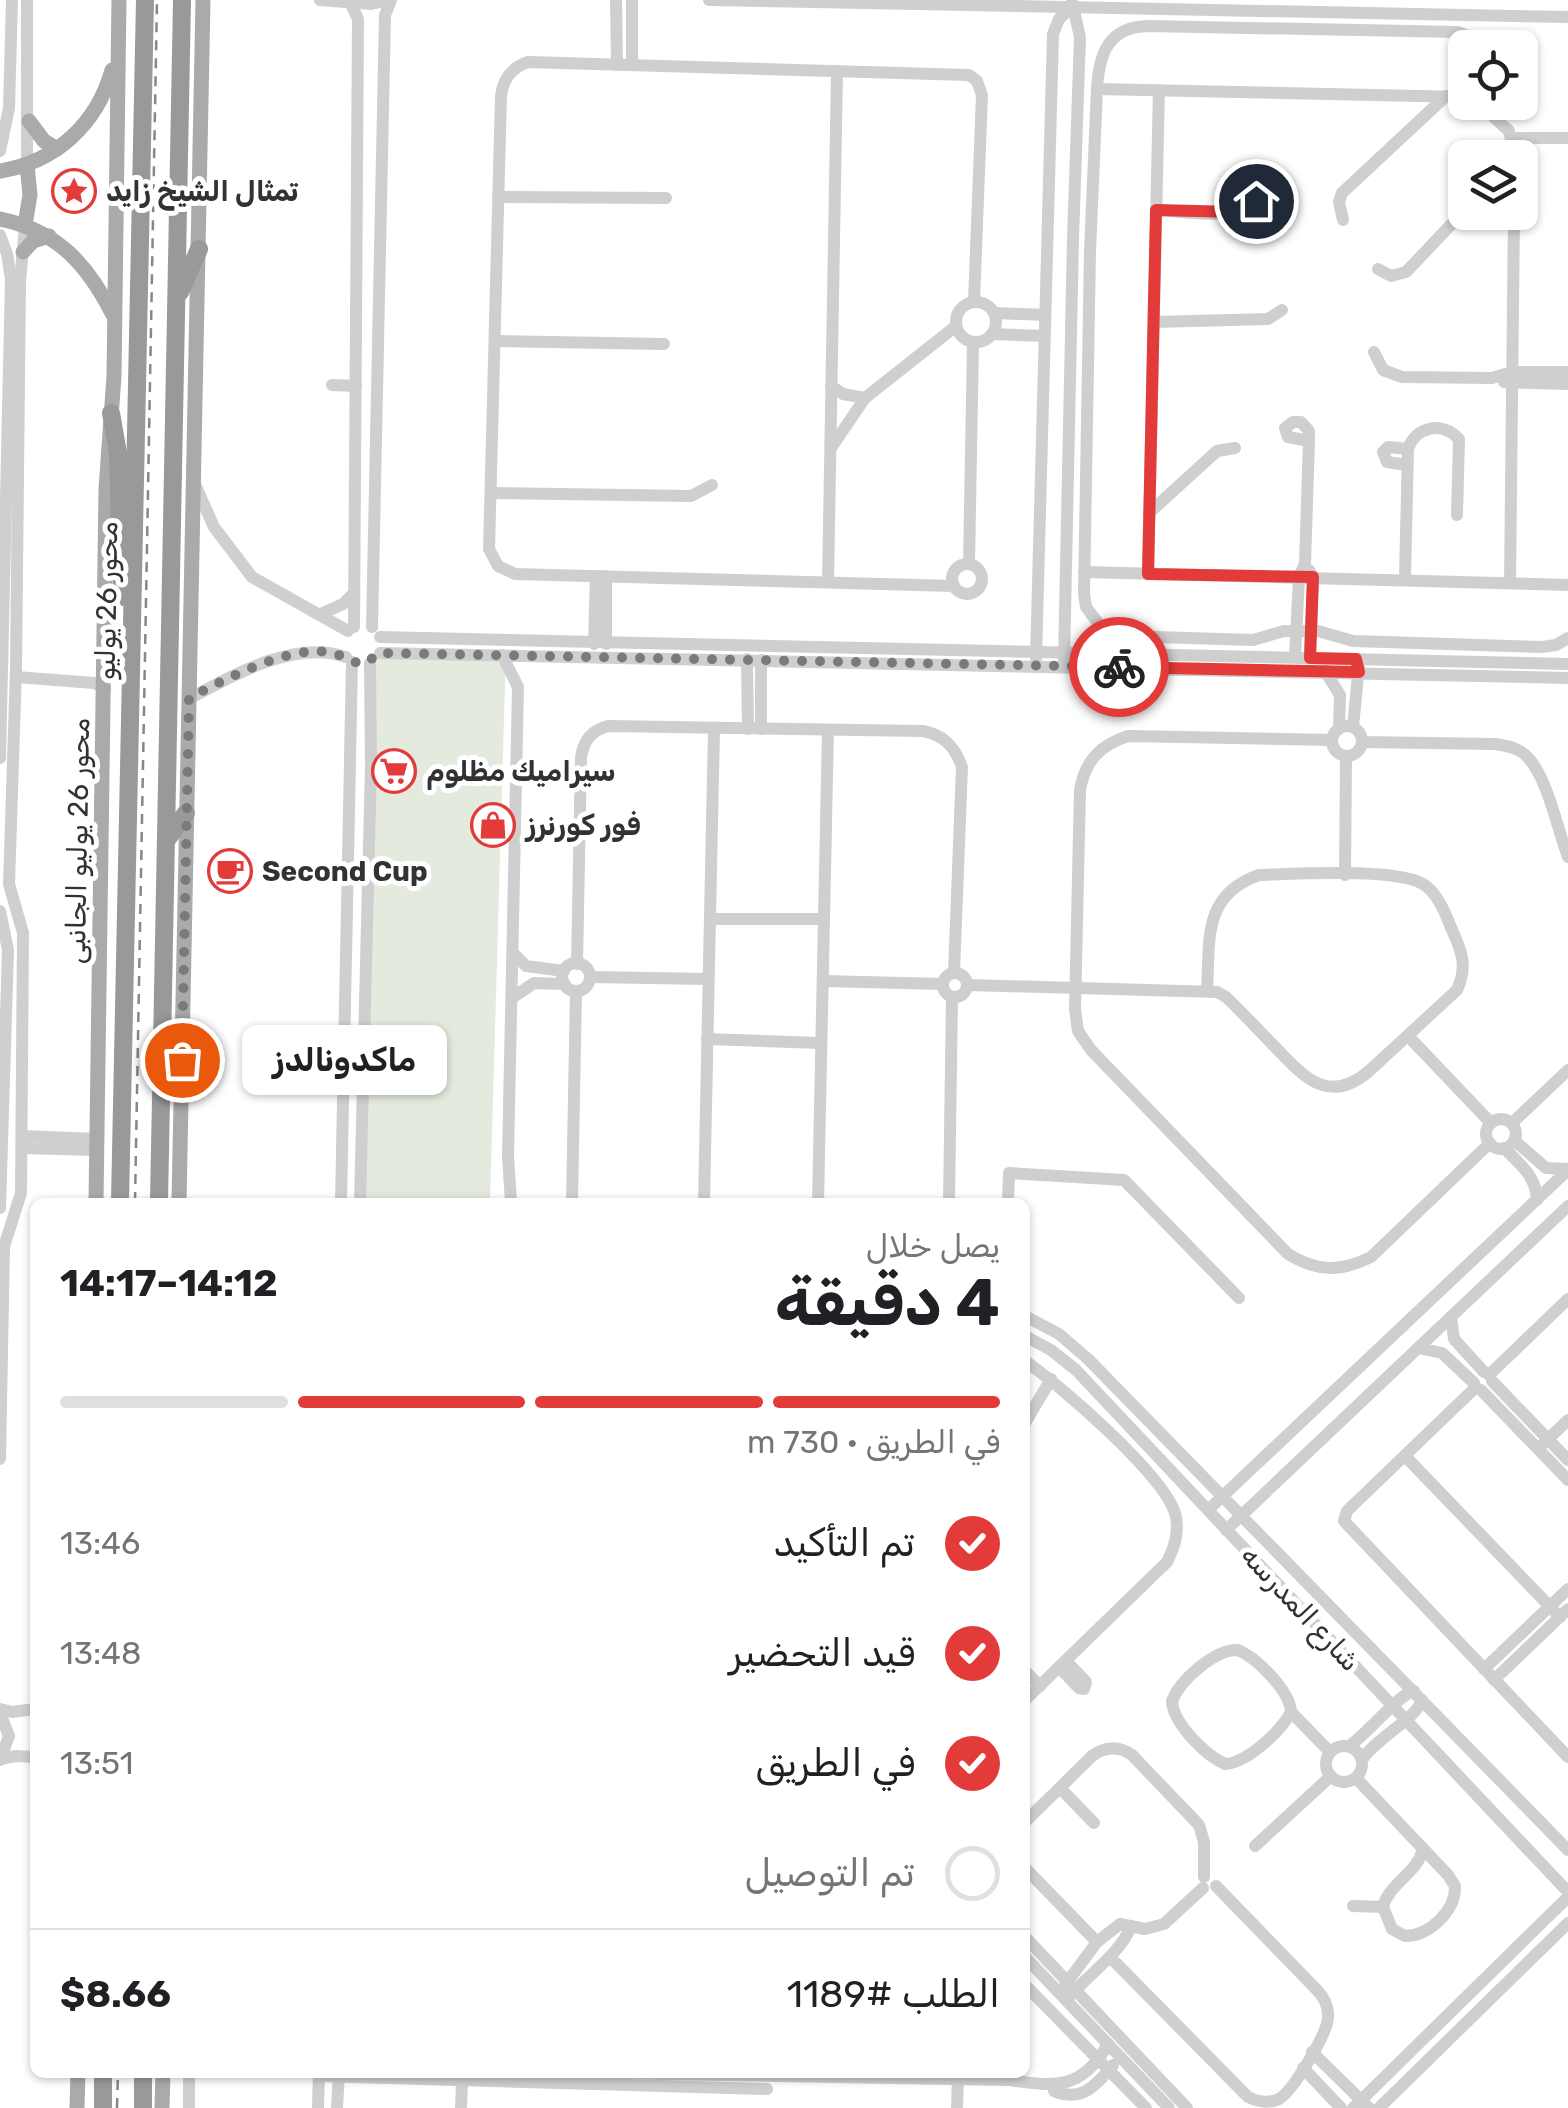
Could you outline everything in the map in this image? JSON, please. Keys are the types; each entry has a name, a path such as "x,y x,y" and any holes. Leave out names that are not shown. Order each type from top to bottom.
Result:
{"highway":[{"name":"محور 26 يوليو","path":"120,1198 145,0"},
{"path":"159,1198 182,0"},
{"path":"176,302 199,249"},
{"path":"111,414 119,466 123,620 132,661"},
{"path":"166,842 186,812"},
{"path":"110,1198 121,1161"},
{"path":"103,2108 104,2078"},
{"path":"143,2108 144,2078"}],"main road":[{"name":"محور 26 يوليو الجانبى","path":"96,1198 106,476 115,319 119,0"},
{"path":"179,1198 204,1"},
{"path":"0,171 26,165 76,134 106,92 119,44"},
{"path":"28,122 44,141 57,149"},
{"path":"25,225 30,194 26,165"},
{"path":"0,219 25,225 64,246 89,272 115,319"},
{"path":"23,252 33,241 49,236"},
{"path":"77,2108 78,2078"},
{"path":"162,2108 163,2078"}],"street":[{"path":"0,151 9,108 12,0"},
{"path":"26,0 26,165"},
{"path":"320,0 371,4 391,0"},
{"path":"360,1198 376,632 385,15 391,0"},
{"path":"616,0 617,64"},
{"path":"632,0 632,65"},
{"path":"709,0 1072,4 1568,17"},
{"path":"341,1198 349,659 342,644 351,629 354,593 356,386 358,19 350,1"},
{"path":"1036,658 1042,414 1038,315 1046,238 1054,34 1060,18 1072,4"},
{"path":"1064,659 1080,37 1072,4"},
{"path":"11,19 27,20"},
{"path":"1448,32 1134,27 1110,40 1102,52 1097,89 1086,606 1101,627 1124,636 1254,640 1284,631 1326,632 1353,641 1542,648 1568,638"},
{"path":"954,586 514,574 502,570 494,561 490,549 501,96 509,74 528,62 964,74 980,85 982,95 974,302"},
{"path":"828,582 837,70"},
{"path":"1097,89 1446,96"},
{"path":"1148,574 1159,90"},
{"path":"1343,220 1338,202 1348,186 1446,96"},
{"path":"1499,120 1513,138 1568,138"},
{"path":"1156,210 1236,212 1256,201 1264,187"},
{"path":"498,196 666,198"},
{"path":"5,736 16,673 25,225"},
{"path":"1378,269 1392,276 1406,272 1448,228"},
{"path":"1510,583 1514,230"},
{"path":"0,235 8,254 11,279 2,591 9,884 23,932 20,1201 4,1247 0,1459"},
{"path":"1046,238 1072,238"},
{"path":"830,450 865,398 956,326 962,308 974,302 989,306 994,313 995,328 984,341 964,338 956,326"},
{"path":"1154,322 1268,319 1282,310"},
{"path":"994,313 1038,315"},
{"path":"992,334 1037,336"},
{"path":"495,341 664,344"},
{"path":"969,564 973,342"},
{"path":"1374,352 1377,362 1392,376 1565,378"},
{"path":"332,384 356,386"},
{"path":"831,386 843,394 865,398"},
{"path":"1042,414 1069,414"},
{"path":"1405,580 1408,448 1414,436 1426,428 1448,430 1459,438 1458,515"},
{"path":"1302,657 1310,441"},
{"path":"1407,465 1387,462 1382,456 1388,447 1408,448"},
{"path":"1150,513 1217,451 1235,448"},
{"path":"193,480 214,528 252,577 351,629 416,638 600,644 754,660 798,654"},
{"path":"491,493 690,496 712,485"},
{"path":"969,564 980,571 981,585 970,593 961,592 952,577 956,569 969,564"},
{"path":"1084,572 1568,585"},
{"path":"600,644 601,576"},
{"path":"2,591 18,590"},
{"path":"321,614 354,593"},
{"path":"415,654 416,638"},
{"path":"189,698 223,680 306,652 326,651 349,659 415,654 697,652 1328,664 1568,678"},
{"path":"502,656 518,687"},
{"path":"510,1198 518,687 532,656"},
{"path":"1064,659 1302,657 1328,664 1347,696"},
{"path":"754,660 754,729"},
{"path":"1357,666 1568,664"},
{"path":"1357,666 1347,696 1341,732 1336,751 1346,756 1357,752 1362,742 1358,730 1341,732 1128,736 1112,741 1095,754 1082,777 1080,790 1075,1020 1084,1041 1288,1254 1303,1263 1337,1269 1371,1257 1516,1131 1512,1123 1502,1119 1491,1123"},
{"path":"16,673 90,674 106,668"},
{"path":"16,673 94,682 105,690"},
{"path":"572,1198 571,977 581,757 588,736 608,726 934,733 952,746 962,767 954,972"},
{"path":"704,1198 714,728"},
{"path":"818,1198 828,730"},
{"path":"1362,742 1495,744 1522,752 1539,777 1568,858"},
{"path":"1344,875 1346,756"},
{"path":"968,985 1207,990 1226,997 1308,1079 1328,1087 1358,1080 1456,990 1463,973 1463,954 1436,896 1419,881 1396,876 1259,876 1228,892 1217,906 1211,922 1207,990"},
{"path":"0,910 8,950 0,1208"},
{"path":"710,919 824,919"},
{"path":"513,952 535,976"},
{"path":"512,998 535,976 571,977 587,986 590,977 586,968 571,977"},
{"path":"954,972 964,975 968,985 964,993 952,996 945,992 943,984 948,974 954,972"},
{"path":"590,977 708,979"},
{"path":"823,981 943,984"},
{"path":"950,1198 952,996"},
{"path":"1408,1037 1491,1123"},
{"path":"707,1039 821,1044"},
{"path":"6,1057 21,1057"},
{"path":"1512,1123 1568,1070"},
{"path":"1491,1123 1487,1135 1534,1169 1568,1170"},
{"path":"22,1142 97,1144"},
{"path":"1534,1169 1537,1200"},
{"path":"1208,1510 1568,1170"},
{"path":"1008,1198 1009,1173 1124,1180 1239,1298"},
{"path":"1226,1530 1568,1206"},
{"path":"1480,1253 1499,1271"},
{"path":"1568,1299 1345,1514 1344,1520 1568,1756"},
{"path":"1451,1317 1451,1332 1483,1381 1543,1444 1568,1480"},
{"name":"شارع المدرسه","path":"1030,1319 1074,1346 1568,1850"},
{"name":"شارع المدرسه","path":"1030,1339 1064,1360 1121,1418 1568,1895"},
{"path":"1447,1356 1458,1346"},
{"path":"1418,1348 1436,1350 1483,1381"},
{"path":"1030,1364 1082,1406 1161,1488 1170,1500 1177,1532 1167,1562 1030,1695"},
{"path":"1030,1415 1051,1379"},
{"path":"1121,1418 1132,1406"},
{"path":"1543,1444 1568,1420"},
{"path":"1543,1444 1568,1460"},
{"path":"1405,1456 1559,1611"},
{"path":"1489,1674 1559,1611 1568,1589"},
{"path":"1291,1712 1243,1759 1225,1764 1214,1758 1177,1719 1166,1701 1216,1655 1238,1650 1251,1658 1287,1697 1291,1712 1330,1752"},
{"path":"1030,1675 1040,1686"},
{"path":"1348,1746 1402,1694 1418,1695 1418,1710 1362,1760"},
{"path":"0,1759 9,1736 0,1711 30,1710"},
{"path":"1348,1746 1362,1760 1361,1772 1346,1782 1331,1776 1326,1767 1330,1752 1348,1746"},
{"path":"1030,1817 1098,1752 1112,1748 1126,1751 1199,1824 1204,1836 1208,1884 1322,1995 1328,2020 1303,2068 1281,2098 1264,2102 1248,2097 1111,1958"},
{"path":"0,1759 30,1758"},
{"path":"1255,1846 1331,1776"},
{"path":"1356,1778 1423,1849 1452,1880 1456,1893 1451,1906 1428,1930 1413,1936 1392,1928 1383,1907 1389,1892 1418,1864 1423,1849"},
{"path":"1060,1788 1094,1823"},
{"path":"1030,1873 1097,1942"},
{"path":"1067,1991 1097,1942 1123,1923 1145,1929 1164,1924 1208,1884"},
{"path":"1312,2052 1361,2106 1568,1895"},
{"path":"1353,1906 1383,1907"},
{"path":"1379,2108 1568,1923"},
{"path":"1067,1991 1111,1958 1131,1926"},
{"path":"1030,1943 1108,2044 1169,2108"},
{"path":"1030,1961 1067,1991 1187,2108"},
{"path":"1030,1990 1146,2108"},
{"path":"1104,2064 1108,2044"},
{"path":"1050,2088 1119,2056"},
{"path":"1303,2068 1341,2108"},
{"path":"189,2078 189,2108"},
{"path":"318,2078 318,2108"},
{"path":"337,2108 339,2078"},
{"path":"421,2078 508,2078"},
{"path":"660,2078 767,2084 973,2078"},
{"path":"707,2078 767,2084"},
{"path":"1011,2078 1050,2088 1071,2108"},
{"path":"956,2108 958,2079"},
{"path":"461,2108 462,2080"},
{"path":"766,2108 767,2084"}],"shaded area":[{"path":"376,649 506,651 490,1198 365,1198"}],"railway":[{"path":"135,1198 157,0"},
{"path":"117,2108 118,2078"}],"way so far":[{"path":"182,1060 189,698 223,680 261,665 322,651 358,664 370,663 380,653 1119,667"}],"place":[{"name":"تمثال الشيخ زايد","path":"74,191"},
{"name":"سيراميك مظلوم","path":"394,771"},
{"name":"فور كورنرز","path":"493,825"},
{"name":"Second Cup","path":"230,871"},
{"name":"ماكدونالدز","path":"182,1060"}],"route":[{"path":"1119,667 1359,672 1356,659 1310,658 1313,577 1148,574 1156,210 1236,212 1256,201"}]}
